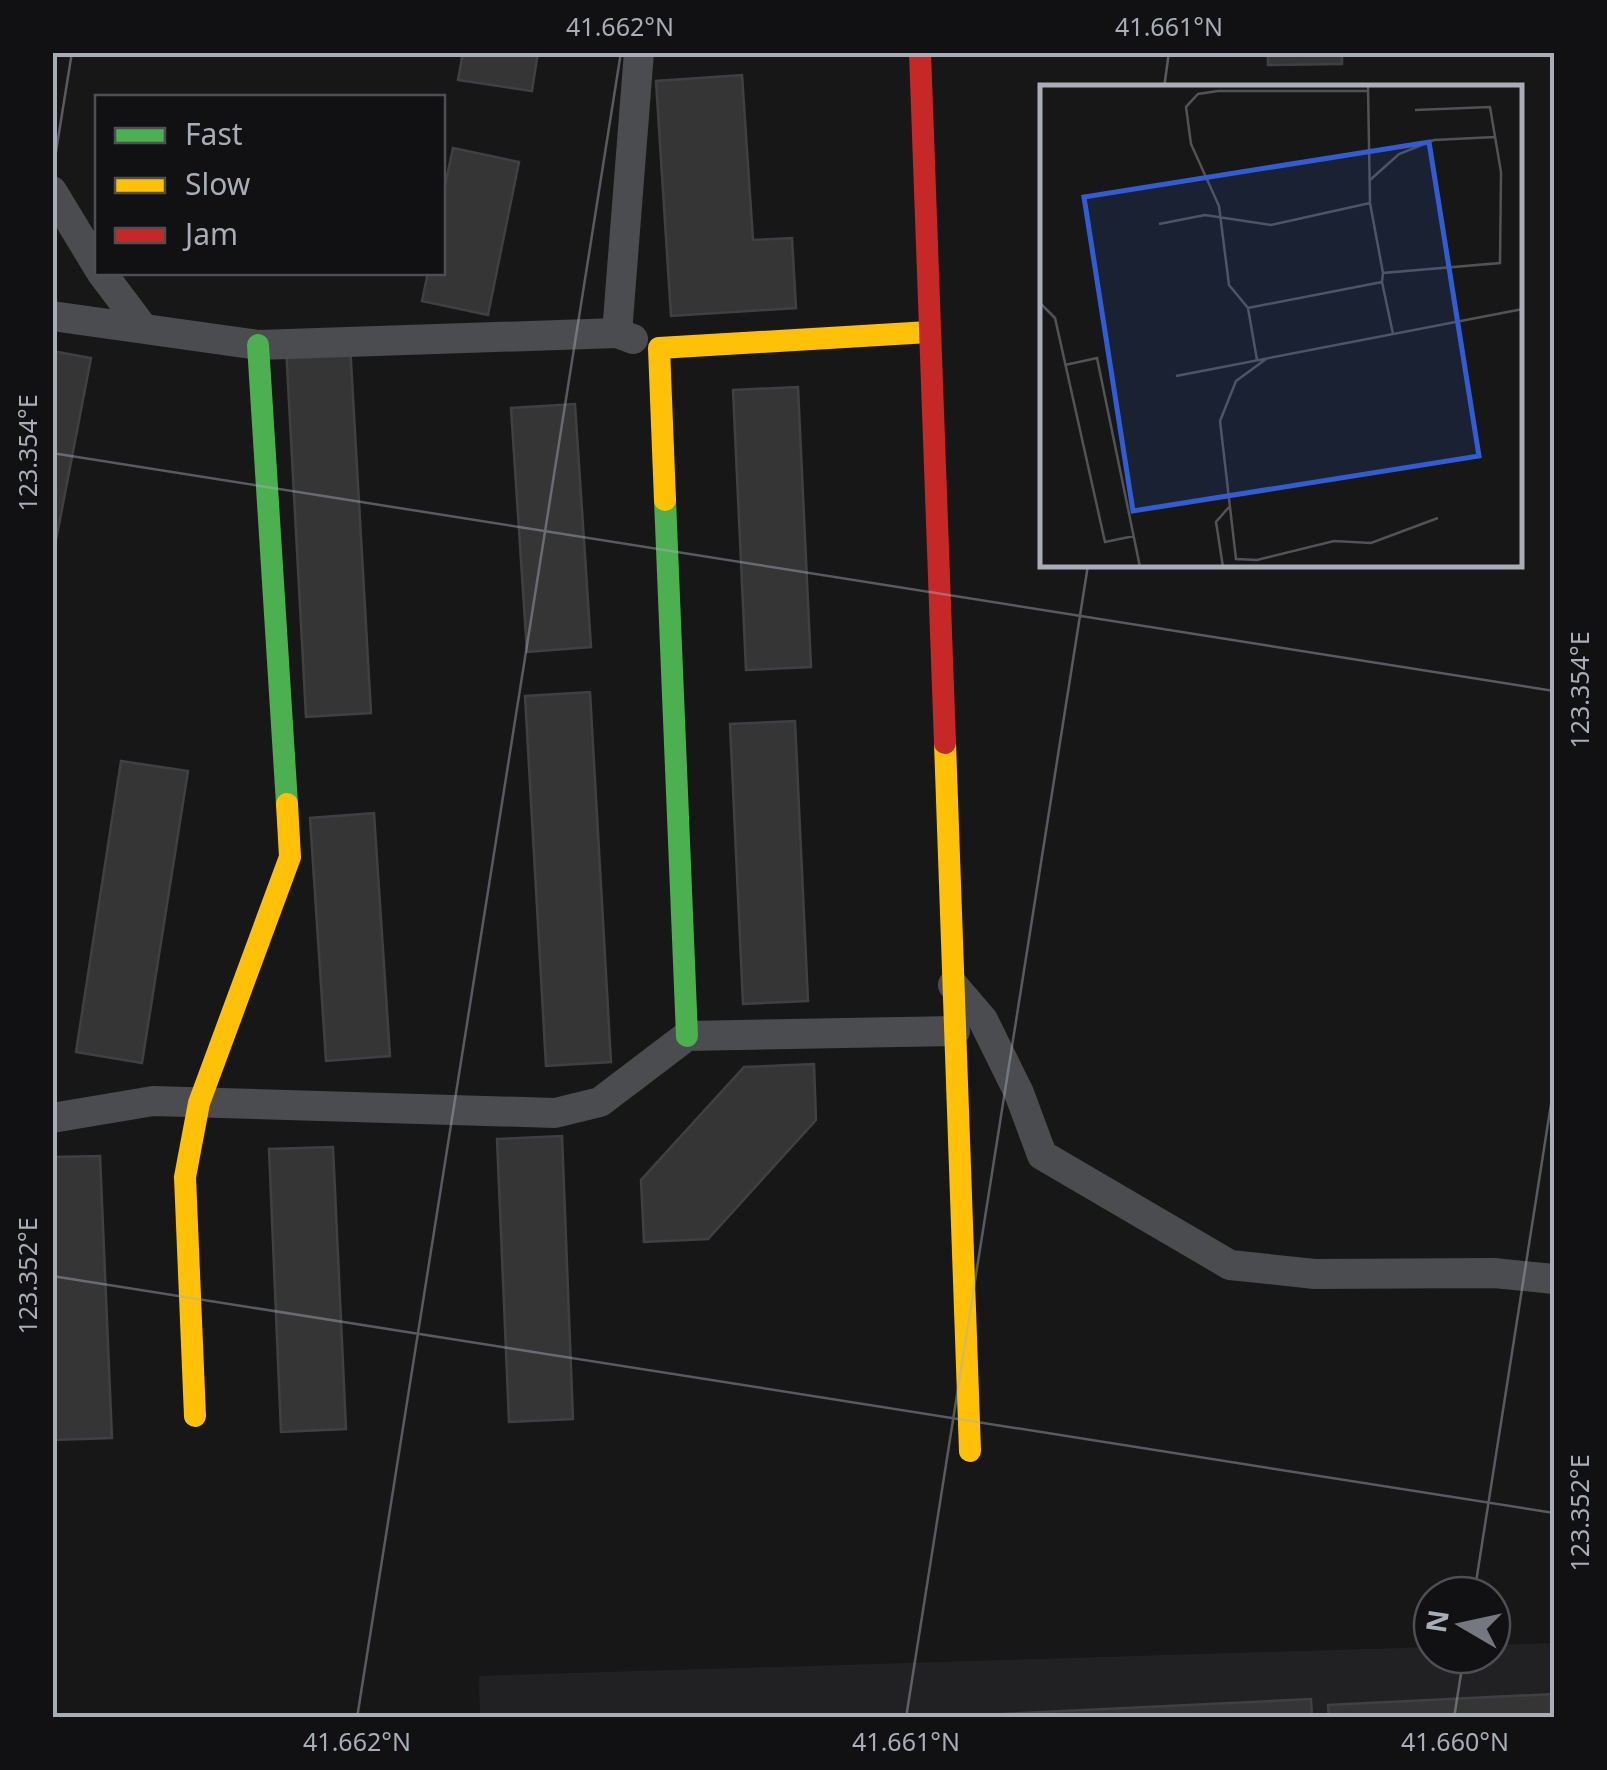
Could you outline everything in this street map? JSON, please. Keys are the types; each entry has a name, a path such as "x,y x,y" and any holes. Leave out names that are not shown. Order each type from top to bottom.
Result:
{"street":[{"path":"617,333 639,52"},
{"path":"920,52 970,1451"},
{"path":"52,190 95,263"},
{"path":"103,275 142,328"},
{"path":"52,316 258,344 617,333 660,348 929,332"},
{"path":"194,1416 185,1177 199,1103 290,857 258,344"},
{"path":"660,348 687,1036"},
{"path":"953,984 983,1020 1019,1093 1042,1155 1230,1265 1316,1274 1494,1273 1554,1278"},
{"path":"52,1118 153,1102 555,1113 600,1102 687,1036 954,1031"}],"shaded area":[{"path":"1554,1643 1554,1717 480,1718 479,1676 1412,1648 1412,1675 1512,1675 1512,1644"}],"building":[{"path":"463,52 538,52 532,91 458,80"},
{"path":"1268,52 1342,52 1342,64 1268,65"},
{"path":"742,75 753,240 792,238 796,308 671,316 656,81"},
{"path":"453,148 519,162 488,315 422,301 427,275 445,275 445,186"},
{"path":"350,344 371,713 306,717 286,347"},
{"path":"52,351 91,358 52,561"},
{"path":"798,387 811,667 746,670 733,390"},
{"path":"575,404 591,647 527,652 511,408"},
{"path":"590,692 611,1062 546,1066 525,696"},
{"path":"795,721 808,1001 743,1004 730,724"},
{"path":"121,761 188,771 142,1063 76,1052"},
{"path":"374,813 390,1056 326,1061 310,818"},
{"path":"814,1064 816,1120 708,1239 644,1242 641,1180 744,1067"},
{"path":"562,1136 573,1419 509,1422 497,1139"},
{"path":"333,1147 346,1429 281,1432 269,1149"},
{"path":"100,1156 112,1438 52,1440 52,1157"},
{"path":"1554,1694 1554,1718 1329,1718 1328,1705"},
{"path":"1311,1699 1312,1718 919,1718"}],"traffic: fast":[{"path":"258,345 287,804"},
{"path":"665,500 687,1036"}],"traffic: slow":[{"path":"665,500 659,348 929,332"},
{"path":"945,743 970,1451"},
{"path":"195,1416 185,1177 199,1103 290,857 287,804"}],"traffic: jam":[{"path":"920,52 945,743"}]}
